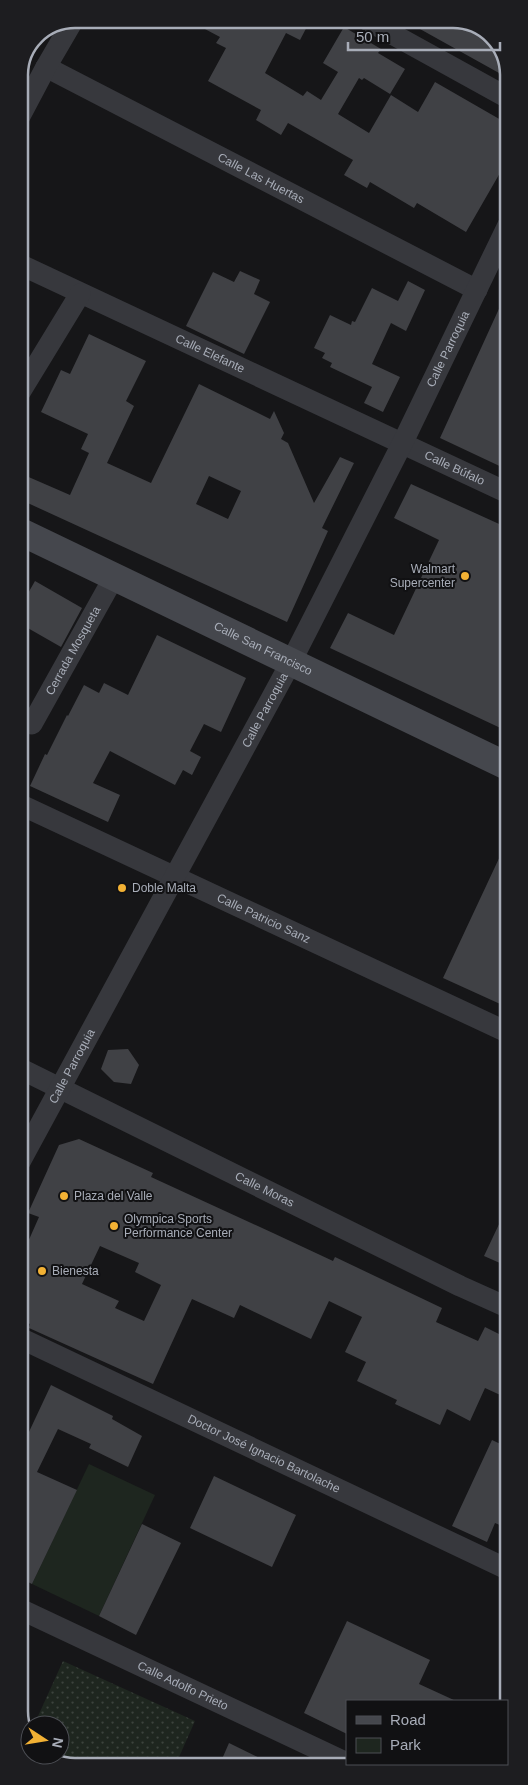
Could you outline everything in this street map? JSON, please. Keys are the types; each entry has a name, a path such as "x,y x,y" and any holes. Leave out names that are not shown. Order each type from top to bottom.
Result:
{"street":[{"path":"28,101 69,28"},
{"path":"381,28 500,94"},
{"name":"Calle Las Huertas","path":"46,67 477,290"},
{"name":"Calle Parroquia","path":"28,1147 291,662 403,442 500,243"},
{"name":"Calle Elefante","path":"28,268 403,442"},
{"path":"28,379 80,294"},
{"name":"Calle Búfalo","path":"403,442 500,489"},
{"name":"Calle San Francisco","path":"28,535 500,762"},
{"name":"Cerrada Mosqueta","path":"32,724 114,577"},
{"name":"Calle Patricio Sanz","path":"28,808 500,1029"},
{"name":"Calle Moras","path":"28,1072 460,1286 500,1304"},
{"name":"Doctor José Ignacio Bartolache","path":"28,1342 500,1566"},
{"name":"Calle Adolfo Prieto","path":"28,1613 336,1758"}],"green space":[{"path":"89,1464 155,1495 99,1616 32,1584"},
{"path":"63,1661 195,1721 179,1757 70,1757 70,1715 39,1715"}],"building":[{"path":"203,28 306,28 300,40 286,33 265,73 303,96 307,91 321,100 338,72 323,63 343,28 381,49 378,53 405,69 390,94 364,78 362,80 359,78 338,114 369,133 391,95 418,112 435,82 500,119 500,173 466,232 417,203 414,208 370,182 367,188 344,175 353,160 288,123 281,135 256,120 261,110 208,81 226,48 216,43 220,37"},
{"path":"418,28 462,28 479,35 494,51 500,66 500,74"},
{"path":"240,271 260,280 254,294 270,302 244,354 186,326 213,272 234,282"},
{"path":"408,281 425,290 406,331 391,323 372,364 400,377 383,412 364,403 372,387 330,367 332,363 322,358 325,353 314,348 330,315 351,325 352,321 355,322 372,288 398,301"},
{"path":"500,307 500,466 440,438"},
{"path":"89,334 146,361 126,401 134,406 107,463 151,483 199,384 270,419 274,411 284,433 281,439 288,443 314,503 340,457 354,463 322,528 328,531 287,622 28,503 28,477 70,495 89,453 81,449 88,434 41,412 61,370 70,374","holes":["209,476 241,491 228,519 196,504"]},
{"name":"Walmart Supercenter","path":"411,484 500,524 500,728 330,648 348,613 394,635 439,540 394,518"},
{"path":"35,581 82,608 61,647 28,628 28,593"},
{"path":"157,635 246,678 221,732 204,724 190,751 201,757 192,775 183,770 175,785 110,751 93,783 120,795 108,822 30,786 45,754 47,755 84,685 99,693 104,683 128,695"},
{"path":"500,856 500,1004 443,978"},
{"path":"128,1049 139,1065 131,1084 114,1082 101,1069 108,1050"},
{"path":"79,1139 153,1173 151,1177 333,1261 335,1257 442,1308 436,1322 478,1341 485,1327 500,1334 500,1395 485,1388 470,1421 447,1409 440,1425 395,1404 397,1400 357,1381 366,1362 345,1352 362,1317 329,1301 311,1339 240,1305 234,1318 192,1299 153,1384 29,1328 28,1242 39,1217 28,1213 59,1145","holes":["100,1246 139,1263 135,1272 161,1285 144,1321 115,1308 119,1301 82,1284"]},
{"path":"500,1222 500,1263 484,1256"},
{"path":"51,1385 113,1416 112,1419 142,1436 128,1467 89,1448 91,1444 58,1429 37,1472 77,1490 32,1584 28,1582 28,1434"},
{"path":"492,1440 500,1444 500,1525 495,1523 487,1542 452,1526"},
{"path":"214,1476 296,1515 272,1567 190,1528"},
{"path":"142,1524 181,1543 136,1635 99,1616"},
{"path":"347,1621 430,1660 419,1684 454,1700 346,1700 346,1734 304,1713"},
{"path":"229,1743 259,1757 223,1757"}],"place":[{"name":"Walmart Supercenter","path":"465,576"},
{"name":"Doble Malta","path":"122,888"},
{"name":"Plaza del Valle","path":"64,1196"},
{"name":"Olympica Sports Performance Center","path":"114,1226"},
{"name":"Bienesta","path":"42,1271"}]}
